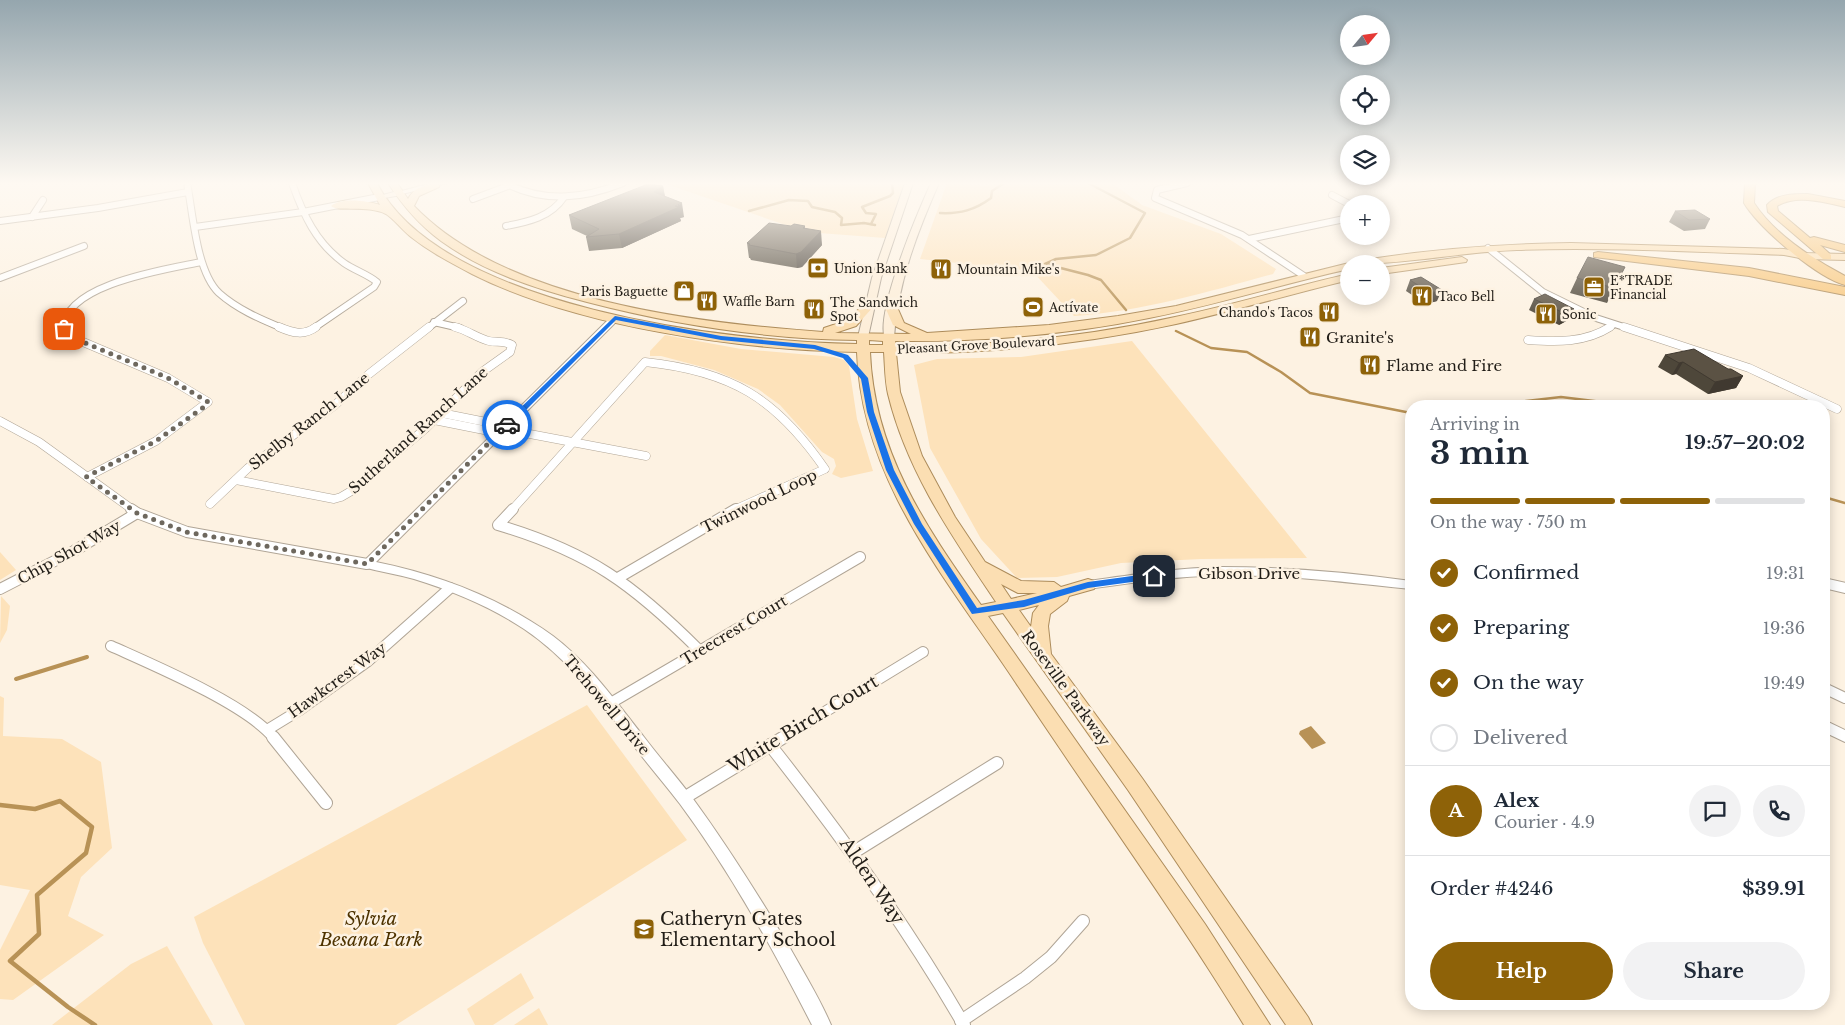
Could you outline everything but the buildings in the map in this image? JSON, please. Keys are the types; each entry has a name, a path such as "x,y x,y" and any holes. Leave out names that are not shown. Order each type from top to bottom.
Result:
{"highway":[{"path":"1776,231 1805,256 1845,281"},
{"path":"1795,231 1827,257"},
{"path":"1796,231 1815,241 1845,249"},
{"path":"1598,254 1749,272 1845,291"}],"main road":[{"name":"Pleasant Grove Boulevard","path":"408,231 427,245 463,266 509,286 563,304 619,314 721,338 888,343 1025,344 1112,333 1196,316 1340,279"},
{"name":"Pleasant Grove Boulevard","path":"435,231 443,238 478,259 547,288 619,314"},
{"name":"Roseville Parkway","path":"893,231 875,276 868,306 863,342 864,378 871,412 890,470 918,524 975,612 1179,904 1258,1025"},
{"name":"Roseville Parkway","path":"915,231 891,308 888,343 891,377 898,409 915,456 948,518 1008,606 1135,784 1300,1025"},
{"path":"1390,259 1417,254 1488,248 1589,246 1784,252 1805,256 1845,257"},
{"path":"1390,270 1499,257 1598,254 1792,259 1805,256"},
{"name":"Pleasant Grove Boulevard","path":"937,343 1122,320 1203,304 1340,268"},
{"path":"1247,303 1252,296 1301,283 1306,279 1304,276"},
{"path":"815,341 852,323 868,306"},
{"path":"891,308 899,325 937,343"},
{"path":"815,341 846,356 864,378"},
{"path":"891,377 905,359 937,343"},
{"path":"980,563 1018,587 1041,589 1088,585"},
{"path":"975,612 1008,606 1088,585"},
{"path":"1046,659 1038,622 1041,612 1048,604 1088,585"}],"street":[{"path":"197,231 202,262 213,286 237,307 298,334 312,330 374,287 377,282 345,263 327,248 312,231"},
{"path":"1230,231 1249,239 1304,276"},
{"path":"1249,239 1288,231"},
{"path":"0,278 84,246"},
{"path":"1488,248 1542,292 1613,325 1749,368 1817,400"},
{"path":"86,477 156,441 204,407 208,402 168,378 69,336 64,329 64,320 80,302 110,286 146,274 202,262"},
{"name":"Shelby Ranch Lane","path":"210,504 291,435 342,399 369,374 434,322 464,301"},
{"path":"367,564 619,314"},
{"name":"Sutherland Ranch Lane","path":"236,480 334,499 347,495 434,420 495,360 510,352 512,345 505,341 489,341 467,330 434,322"},
{"path":"1528,340 1575,340 1596,335 1613,325"},
{"name":"Twinwood Loop","path":"573,442 645,362 668,363 711,373 744,387 773,406 817,455 825,469 739,507 618,578"},
{"path":"1830,406 1836,409"},
{"path":"441,413 503,429"},
{"path":"434,420 503,429 646,456"},
{"name":"Trehowell Drive","path":"0,421 39,442 137,513 186,532 367,564 429,580 497,607 550,641 586,675 684,798 776,940 822,1025"},
{"path":"573,442 498,525 578,554 618,578 664,614 700,650"},
{"name":"Chip Shot Way","path":"0,589 74,551 137,513"},
{"name":"Treecrest Court","path":"609,704 860,556"},
{"name":"Gibson Drive","path":"1088,585 1169,574 1219,571 1289,572 1354,577 1405,584"},
{"path":"1830,584 1845,588"},
{"name":"Hawkcrest Way","path":"267,730 368,660 450,588"},
{"path":"111,646 160,668 211,695 267,730 326,803"},
{"name":"White Birch Court","path":"684,798 923,652"},
{"path":"1830,691 1845,698"},
{"path":"1830,729 1845,736"},
{"name":"Alden Way","path":"770,745 854,852 963,1023"},
{"path":"854,852 996,763"},
{"path":"963,1023 1052,957 1083,921"}],"green space":[{"path":"803,231 888,231 885,238"},
{"path":"930,231 1212,231 1221,234 1276,269 1273,274 1175,300 1125,310 1074,316 1032,271 920,259"},
{"path":"665,335 741,349 834,357 844,360 849,366 857,419 873,471 841,478 832,474 836,466 834,459 822,452 780,405 758,389 714,370 661,356 650,356 650,351"},
{"path":"1132,341 1307,558 1201,559 1121,563 1057,577 1017,578 981,539 930,448 914,365 937,359 1021,357"},
{"path":"0,552 16,570 0,580"},
{"path":"1,596 10,606 7,630 0,643"},
{"path":"0,696 4,698 3,736 62,739 101,762 112,848 81,877 68,916 104,935 13,1000 0,999 0,950 30,890 0,885"},
{"name":"Sylvia Besana Park","path":"587,705 687,840 396,1025 245,1025 203,943 194,917"},
{"path":"167,946 213,1025 52,1025 131,964"},
{"path":"521,973 534,998 493,1025 475,1025 467,1009"},
{"path":"539,1008 548,1025 514,1025"}],"shaded area":[{"path":"1311,726 1326,743 1312,749 1299,734 1300,731"}],"waterway":[{"path":"1126,310 1101,280 1045,264 1056,259 1096,255 1130,238 1134,231"},
{"path":"1176,331 1211,348 1247,352 1281,372 1310,393 1405,412"},
{"path":"1535,400 1561,397 1586,400"},
{"path":"1830,499 1845,503"},
{"path":"16,679 87,657"},
{"path":"0,805 35,809 60,801 92,827 86,853 37,895 39,934 10,961 68,1007 95,1025"}],"way so far":[{"path":"64,329 65,333 76,340 168,378 208,402 204,407 156,441 86,477 137,513 186,532 340,561 367,564 507,425"}],"place":[{"name":"Union Bank","path":"818,268"},
{"name":"Mountain Mike's","path":"941,269"},
{"name":"E*TRADE Financial","path":"1594,287"},
{"name":"Paris Baguette","path":"684,291"},
{"name":"Taco Bell","path":"1422,296"},
{"name":"Waffle Barn","path":"707,301"},
{"name":"Actívate","path":"1033,307"},
{"name":"The Sandwich Spot","path":"814,309"},
{"name":"Chando's Tacos","path":"1329,312"},
{"name":"Sonic","path":"1546,314"},
{"name":"Granite's","path":"1310,337"},
{"name":"Flame and Fire","path":"1370,365"},
{"name":"Catheryn Gates Elementary School","path":"644,929"}],"route":[{"path":"507,425 615,318 721,338 815,347 846,356 864,378 871,412 890,470 918,524 975,612 1024,603 1088,585 1154,576"}]}
